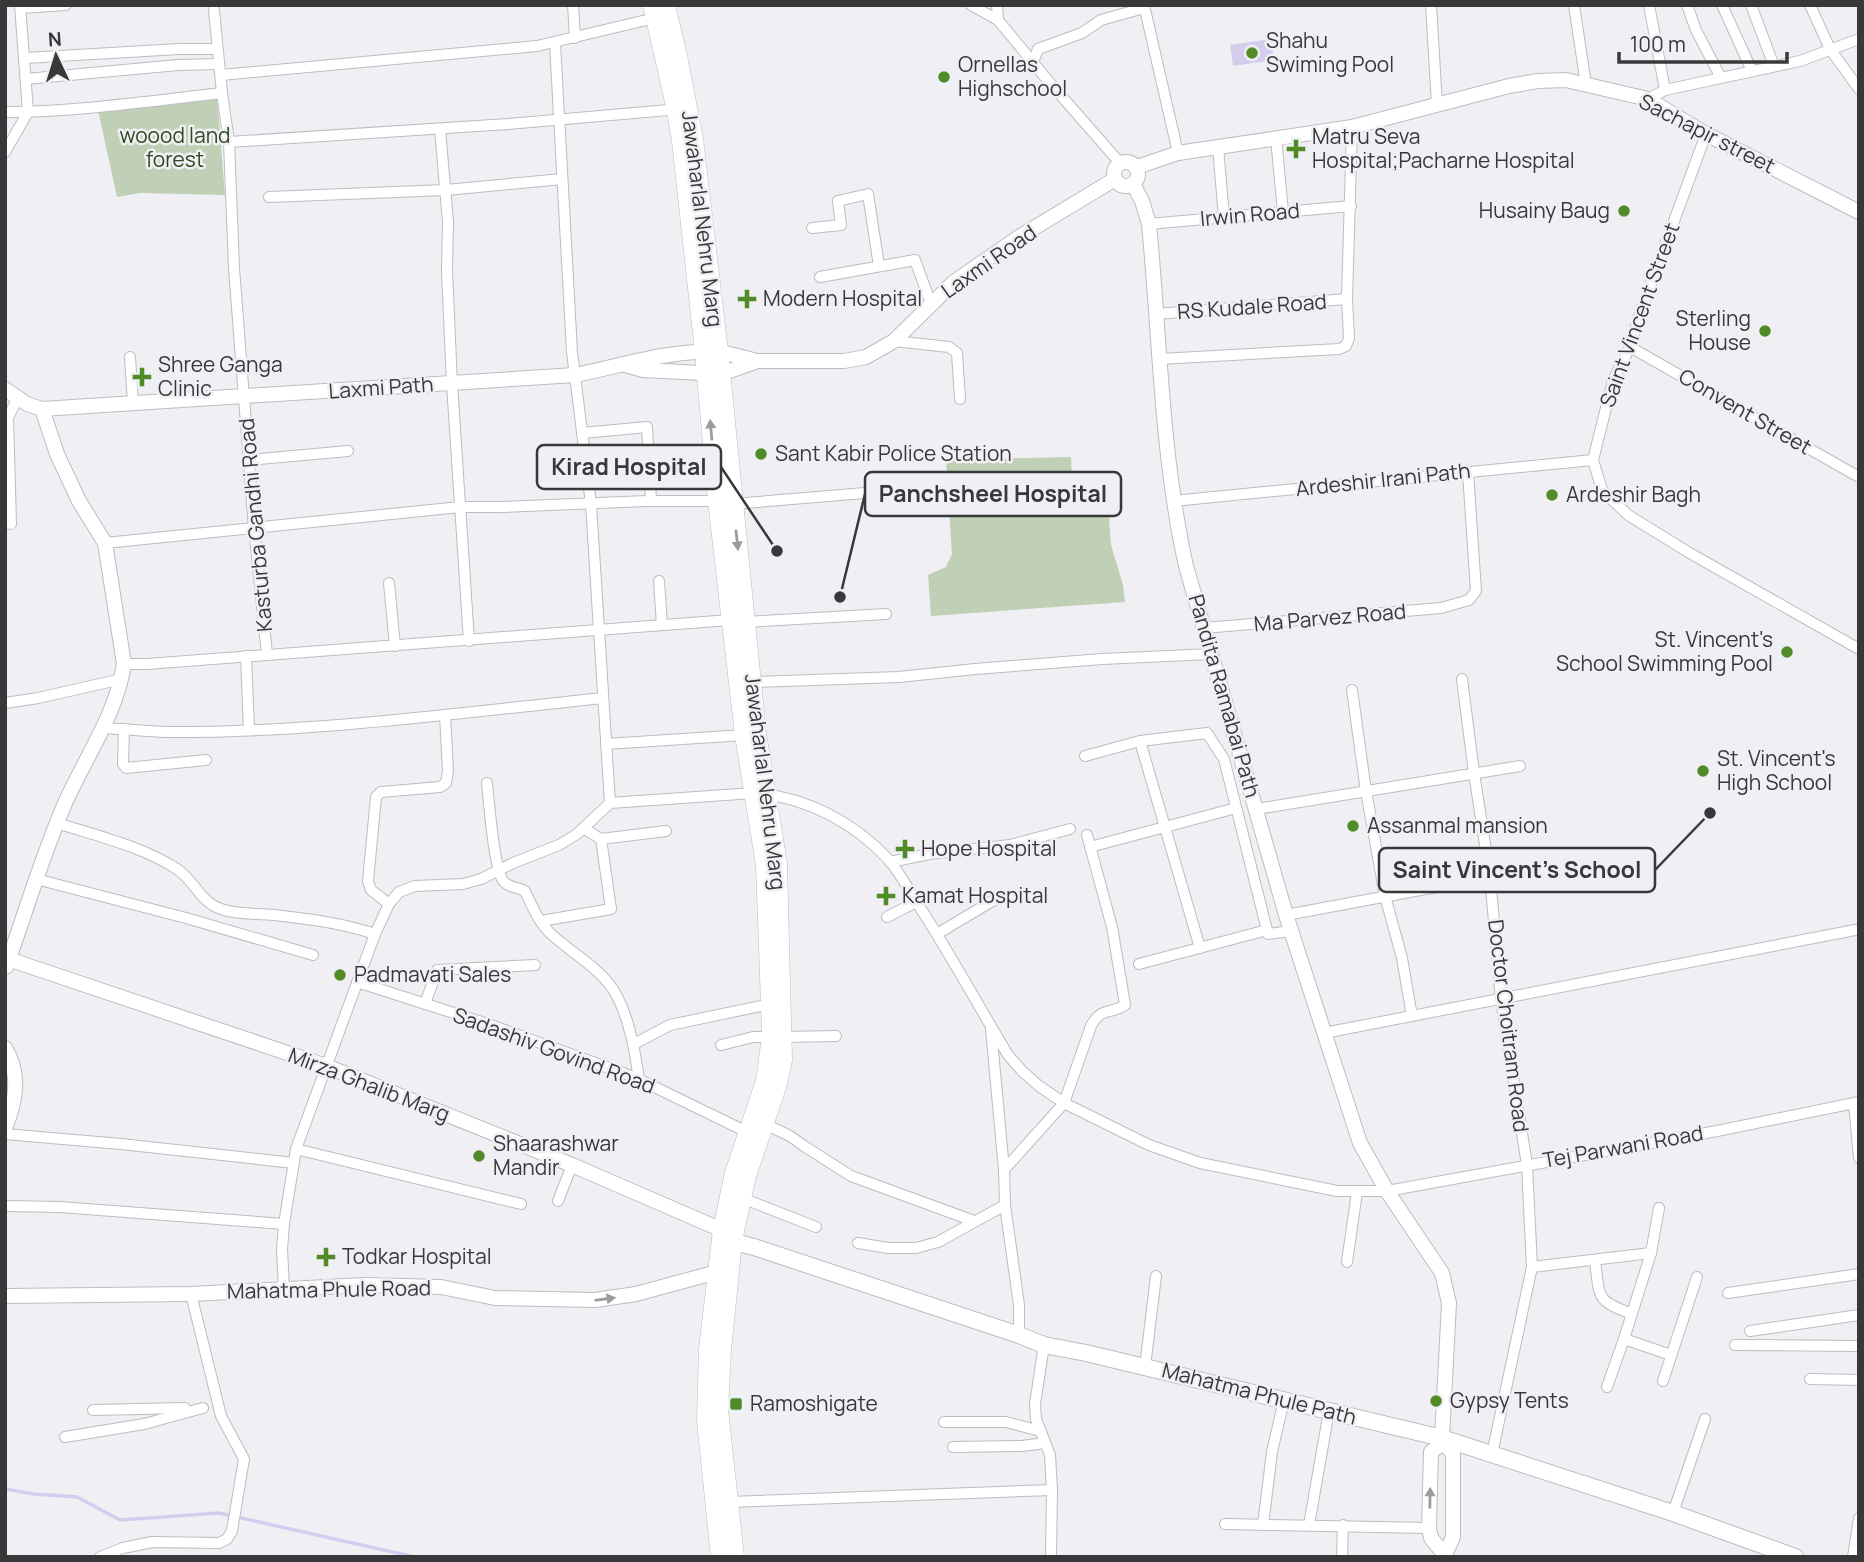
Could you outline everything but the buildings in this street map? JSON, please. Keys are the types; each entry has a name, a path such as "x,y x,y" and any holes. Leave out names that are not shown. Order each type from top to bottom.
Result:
{"main road":[{"name":"Jawaharlal Nehru Marg","path":"658,10 682,109 694,139 713,374 738,621 744,735 778,864 778,1037 734,1173 725,1237 719,1410 735,1557"},
{"name":"Jawaharlal Nehru Marg","path":"725,1237 742,1198 783,1060 770,1004 761,793 752,682 738,621"},
{"name":"Mahatma Phule Path","path":"725,1237 1044,1345 1284,1400 1492,1454 1673,1513 1795,1557"},
{"name":"Jawaharlal Nehru Marg","path":"720,1557 706,1421 708,1349 724,1272"}],"street":[{"path":"5,152 28,112 21,7 66,5"},
{"path":"573,5 575,38"},
{"path":"971,5 998,20 1120,163"},
{"path":"997,5 998,20"},
{"path":"1432,5 1437,105"},
{"path":"1574,5 1586,85"},
{"path":"1649,5 1665,90"},
{"path":"1687,5 1696,30 1721,78"},
{"path":"1722,5 1752,71"},
{"path":"1751,5 1774,66"},
{"path":"1810,5 1830,49 1859,89"},
{"path":"1033,62 1038,49 1082,33 1101,20 1144,6 1178,153"},
{"name":"Kasturba Gandhi Road","path":"213,7 229,142 234,268 254,528 268,654"},
{"path":"26,79 178,65 220,69 555,43 658,10"},
{"path":"1648,99 1665,90 1800,61 1859,39"},
{"path":"555,43 572,352 591,504 610,803"},
{"path":"24,58 217,49"},
{"name":"Sachapir street","path":"1137,167 1178,153 1352,127 1538,81 1566,80 1648,99 1706,134 1859,212"},
{"path":"5,112 222,93"},
{"path":"229,142 440,129 682,109"},
{"path":"1160,359 1339,349 1346,346 1349,338 1347,299 1352,127"},
{"path":"440,129 446,190 452,384 469,641"},
{"name":"Saint Vincent Street","path":"1594,460 1613,380 1630,347 1643,304 1706,134"},
{"path":"1276,138 1283,212"},
{"path":"1218,147 1224,217"},
{"path":"1128,162 1137,167 1139,176 1133,184 1121,185 1115,179 1115,169 1120,163 1128,162"},
{"path":"269,197 446,190 562,179"},
{"name":"Laxmi Road","path":"713,374 758,361 844,361 866,357 894,341 954,282 1019,237 1115,179"},
{"name":"Pandita Ramabai Path","path":"1133,184 1149,224 1167,457 1173,501 1186,566 1210,654 1291,932 1360,1143 1387,1191 1442,1273 1449,1303 1442,1441"},
{"path":"812,228 841,225 838,201 868,194 879,266"},
{"name":"Irwin Road","path":"1149,224 1351,206"},
{"path":"820,277 915,260 931,304"},
{"name":"RS Kudale Road","path":"1156,314 1347,299"},
{"path":"894,341 954,349 957,353 960,399"},
{"name":"Convent Street","path":"1630,347 1859,477"},
{"name":"Laxmi Path","path":"11,393 27,404 42,409 575,375 625,365 644,358 711,352 758,361"},
{"path":"130,357 133,404"},
{"path":"625,365 643,370 713,374"},
{"path":"11,393 8,418 11,524"},
{"path":"7,964 57,823 113,705 123,671 105,543 68,478 42,409"},
{"path":"582,433 647,427 651,501"},
{"path":"249,460 348,451"},
{"path":"1594,460 1602,490 1628,515 1859,649"},
{"name":"Ardeshir Irani Path","path":"1173,501 1594,460"},
{"name":"Ma Parvez Road","path":"1205,628 1387,613 1454,605 1469,600 1476,591 1468,472"},
{"path":"105,543 460,508 651,501 727,502 889,491"},
{"path":"659,581 662,625"},
{"path":"389,583 395,646"},
{"path":"5,703 38,698 147,664 599,629 886,614"},
{"path":"752,682 900,677 1102,659 1210,654"},
{"path":"246,656 249,730"},
{"name":"Doctor Choitram Road","path":"1462,679 1490,877 1501,1000 1527,1166 1532,1268 1492,1454"},
{"path":"1352,690 1366,791 1385,896 1401,955 1412,1016"},
{"path":"102,727 164,732 249,730 445,715 603,698"},
{"path":"389,904 371,890 368,881 376,797 381,792 440,787 446,783 448,771 445,715"},
{"path":"124,729 123,764 126,768 206,760"},
{"path":"1085,757 1140,741 1207,733 1224,759 1268,934 1291,932"},
{"path":"606,744 744,735"},
{"path":"1140,741 1200,948"},
{"path":"1257,809 1520,766"},
{"path":"487,783 496,858 503,881 525,891 548,930 598,972 616,994 634,1044 639,1080"},
{"path":"284,1289 284,1224 296,1149 375,934 389,904 399,892 415,887 463,884 481,878 559,845 583,828 610,803 761,793"},
{"name":"Tej Parwani Road","path":"761,793 801,803 832,815 870,842 890,862 973,993 990,1026 1022,1071 1064,1103 1149,1145 1200,1163 1337,1191 1387,1191 1856,1102"},
{"path":"1090,847 1236,808"},
{"path":"57,823 154,855 181,872 204,899 218,908 237,913 307,918 375,934"},
{"path":"583,828 601,839 666,831"},
{"path":"890,862 929,854 1010,845 1070,829"},
{"path":"1004,1170 1064,1103 1096,1017 1125,1005 1112,928 1087,835"},
{"path":"541,921 611,909 601,839"},
{"path":"1286,915 1490,877 1578,873"},
{"path":"36,879 313,955"},
{"path":"937,934 994,900"},
{"path":"887,917 916,902"},
{"path":"213,926 218,908"},
{"path":"1139,964 1267,930"},
{"path":"1324,1033 1855,930"},
{"name":"Mirza Ghalib Marg","path":"7,964 326,1066 572,1165 725,1237"},
{"path":"425,1004 437,970 535,965"},
{"name":"Sadashiv Govind Road","path":"357,982 488,1024 639,1080 747,1132"},
{"path":"634,1044 670,1025 770,1004"},
{"path":"990,1026 1005,1205 1019,1305 1019,1335"},
{"path":"721,1045 753,1037 836,1036"},
{"path":"5,1048 10,1055 16,1084 13,1109 5,1128"},
{"path":"1856,1102 1859,1158"},
{"path":"765,1124 790,1136 851,1176 974,1221"},
{"path":"5,1133 294,1163"},
{"path":"296,1149 521,1205"},
{"path":"558,1201 572,1165"},
{"path":"1347,1262 1357,1192"},
{"path":"742,1198 816,1227"},
{"path":"858,1243 888,1248 916,1248 938,1242 1005,1205"},
{"path":"5,1206 60,1207 284,1224"},
{"path":"1607,1387 1651,1253 1659,1208"},
{"path":"1532,1268 1651,1253"},
{"path":"1595,1261 1602,1298 1608,1305 1632,1314"},
{"name":"Mahatma Phule Road","path":"5,1296 191,1294 364,1286 441,1287 495,1298 595,1300 636,1294 724,1272"},
{"path":"1728,1293 1859,1274"},
{"path":"1145,1367 1156,1276"},
{"path":"1663,1381 1697,1277"},
{"path":"100,1557 123,1548 152,1542 219,1543 227,1539 232,1531 244,1459 221,1416 191,1294"},
{"path":"1750,1331 1859,1315"},
{"path":"1624,1339 1671,1355"},
{"path":"1044,1345 1035,1404 1036,1419 1049,1455 1052,1490 1051,1557"},
{"path":"1735,1345 1859,1346"},
{"path":"1810,1379 1859,1380"},
{"path":"1264,1525 1272,1452 1284,1400"},
{"path":"93,1410 219,1407"},
{"path":"65,1437 144,1424 203,1408"},
{"path":"1309,1525 1329,1411"},
{"path":"1673,1513 1705,1419"},
{"path":"944,1422 1006,1422 1040,1431"},
{"path":"1442,1441 1453,1453 1453,1537 1444,1555 1431,1538 1429,1528 1431,1452 1442,1441"},
{"path":"953,1447 1045,1443"},
{"path":"729,1502 1052,1490"},
{"path":"1853,1557 1859,1517"},
{"path":"1225,1524 1429,1528"},
{"path":"1328,1557 1342,1556 1343,1525"}],"green space":[{"name":"woood land forest","path":"217,97 225,195 140,193 117,197 98,110"},
{"path":"1071,457 1072,476 1106,475 1111,545 1123,585 1125,602 931,616 928,575 946,567 952,554 946,460"}],"shaded area":[{"name":"Shahu Swiming Pool","path":"1271,39 1274,60 1233,66 1230,45"}],"waterway":[{"path":"5,1489 77,1497 120,1520 219,1513 415,1557"}],"place":[{"name":"Shahu Swiming Pool","path":"1252,53"},
{"name":"Ornellas Highschool","path":"944,77"},
{"name":"Matru Seva Hospital;Pacharne Hospital","path":"1296,149"},
{"name":"Husainy Baug","path":"1624,211"},
{"name":"Modern Hospital","path":"747,299"},
{"name":"Sterling House","path":"1765,331"},
{"name":"Shree Ganga Clinic","path":"142,377"},
{"name":"Sant Kabir Police Station","path":"761,454"},
{"name":"Ardeshir Bagh","path":"1552,495"},
{"name":"Kirad Hospital","path":"777,551"},
{"name":"Panchsheel Hospital","path":"840,597"},
{"name":"St. Vincent's School Swimming Pool","path":"1787,652"},
{"name":"St. Vincent's High School","path":"1703,771"},
{"name":"Saint Vincent's School","path":"1710,813"},
{"name":"Assanmal mansion","path":"1353,826"},
{"name":"Hope Hospital","path":"905,849"},
{"name":"Kamat Hospital","path":"886,896"},
{"name":"Padmavati Sales","path":"340,975"},
{"name":"Shaarashwar Mandir","path":"479,1156"},
{"name":"Todkar Hospital","path":"326,1257"},
{"name":"Gypsy Tents","path":"1436,1401"},
{"name":"Ramoshigate","path":"736,1404"}]}
